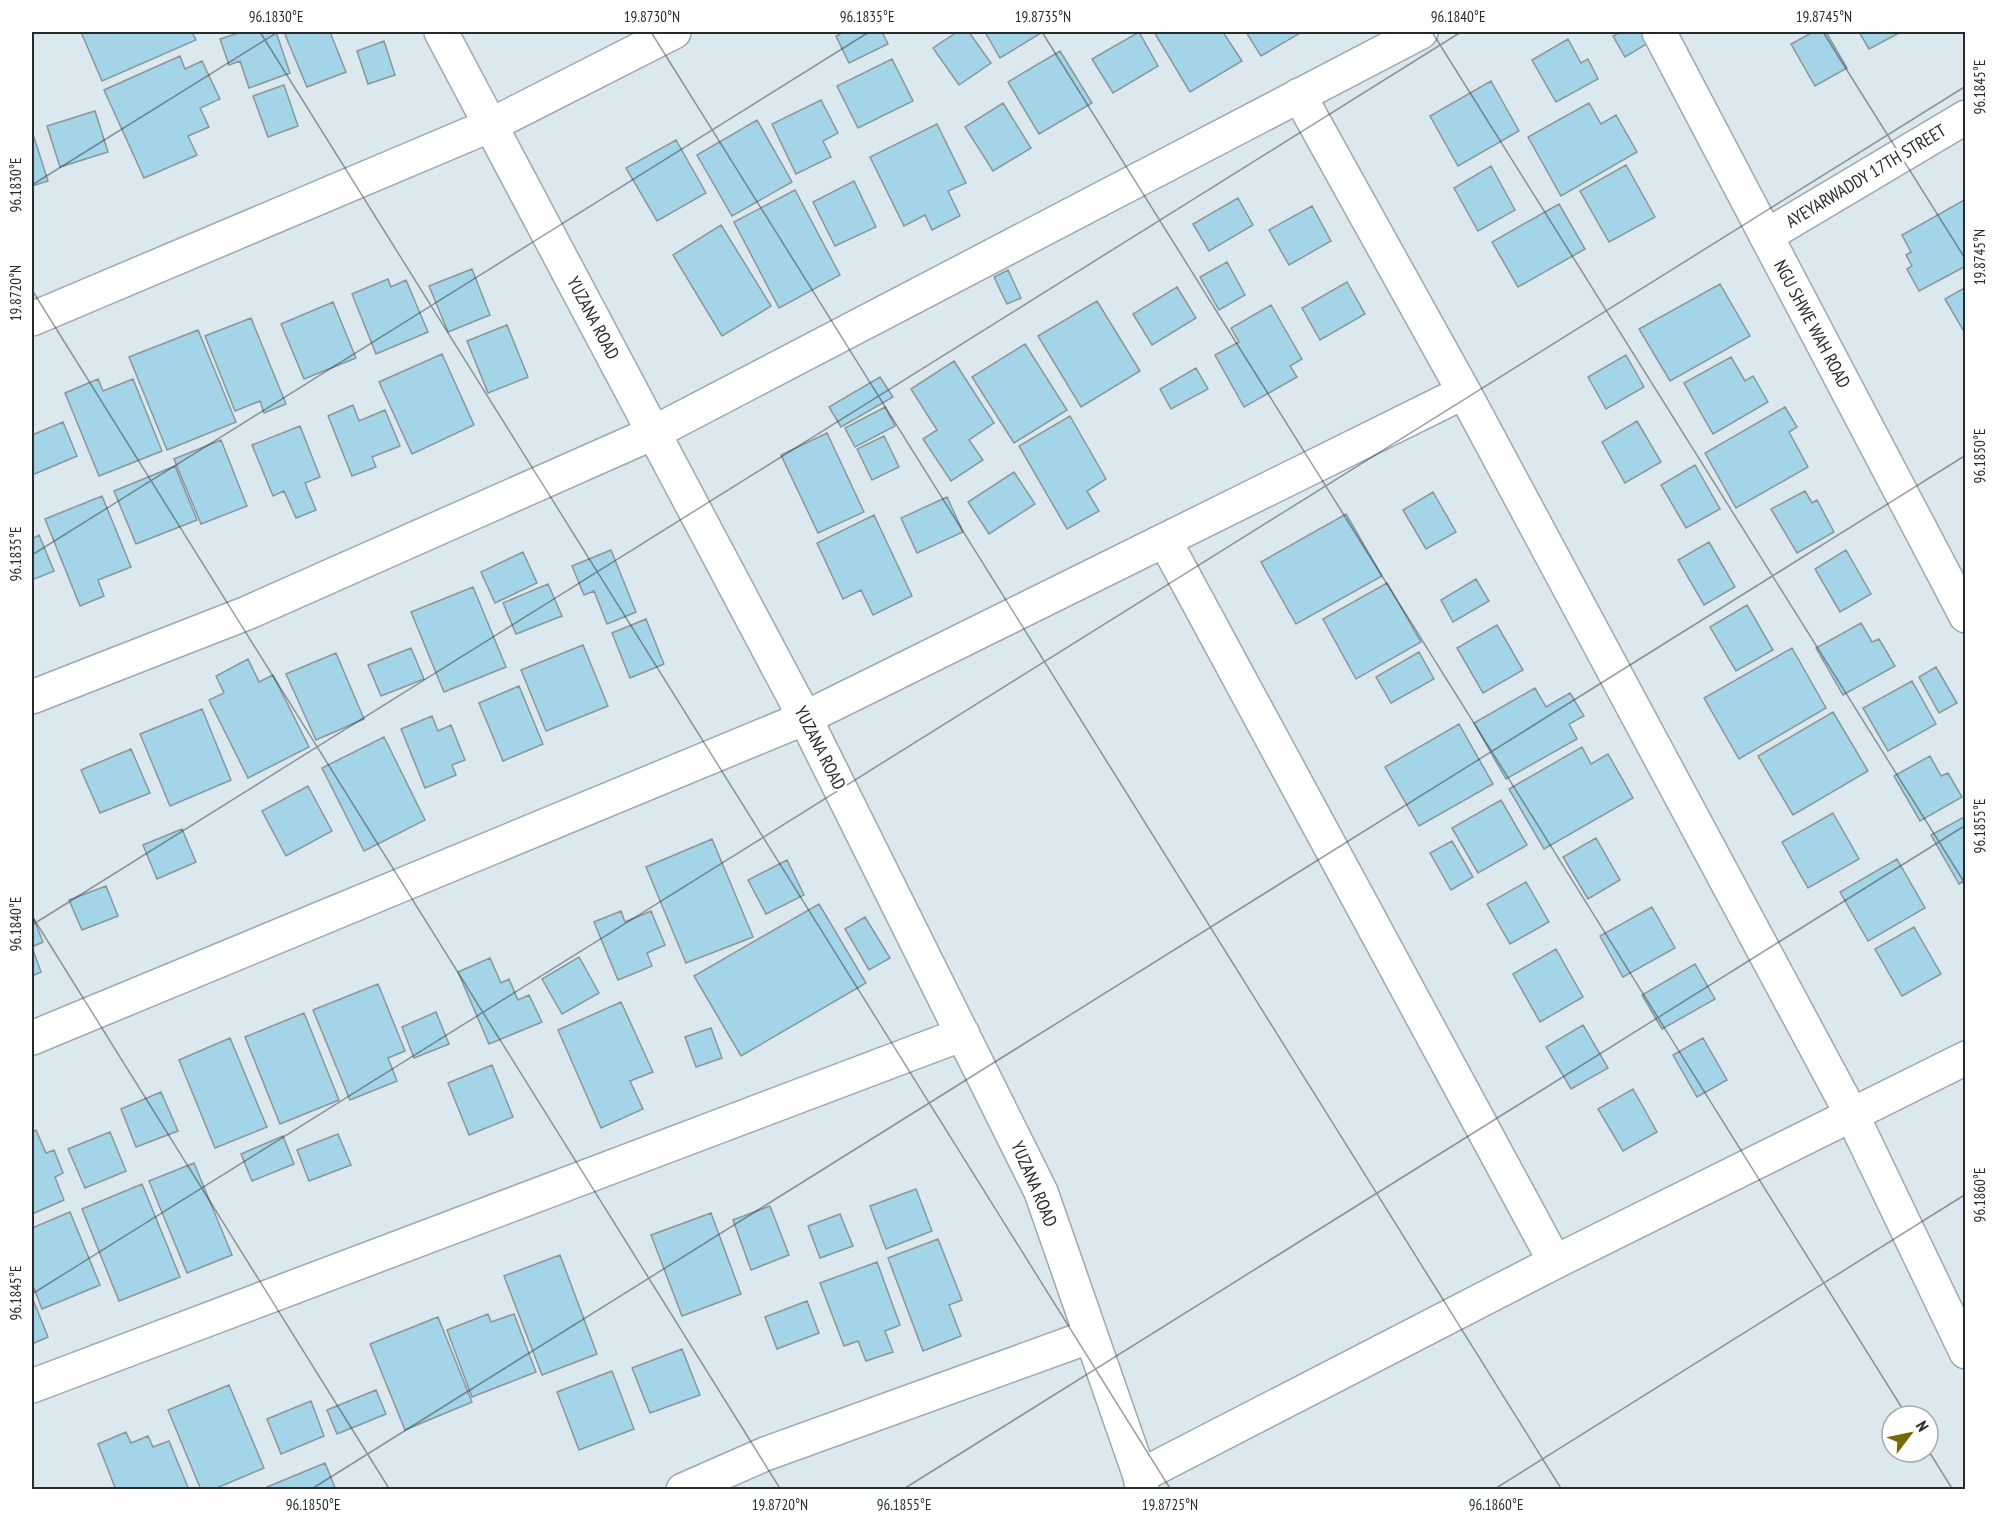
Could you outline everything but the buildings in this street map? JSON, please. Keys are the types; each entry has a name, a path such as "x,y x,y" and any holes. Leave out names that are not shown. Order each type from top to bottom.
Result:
{"street":[{"name":"YUZANA ROAD","path":"441,32 805,718 1041,1192 1141,1483"},
{"path":"32,319 491,125 674,32"},
{"path":"32,697 247,613 653,433 1421,32"},
{"name":"NGU SHWE WAH ROAD","path":"1659,32 1965,616"},
{"path":"1299,95 1464,392 1852,1114 1965,1352"},
{"name":"AYEYARWADDY 17TH STREET","path":"1766,236 1965,117"},
{"path":"32,1038 805,718 1464,392"},
{"path":"1165,541 1555,1262"},
{"path":"32,1386 963,1035"},
{"path":"1141,1483 1555,1262 1965,1058"},
{"path":"683,1490 765,1454 1091,1336"}]}
